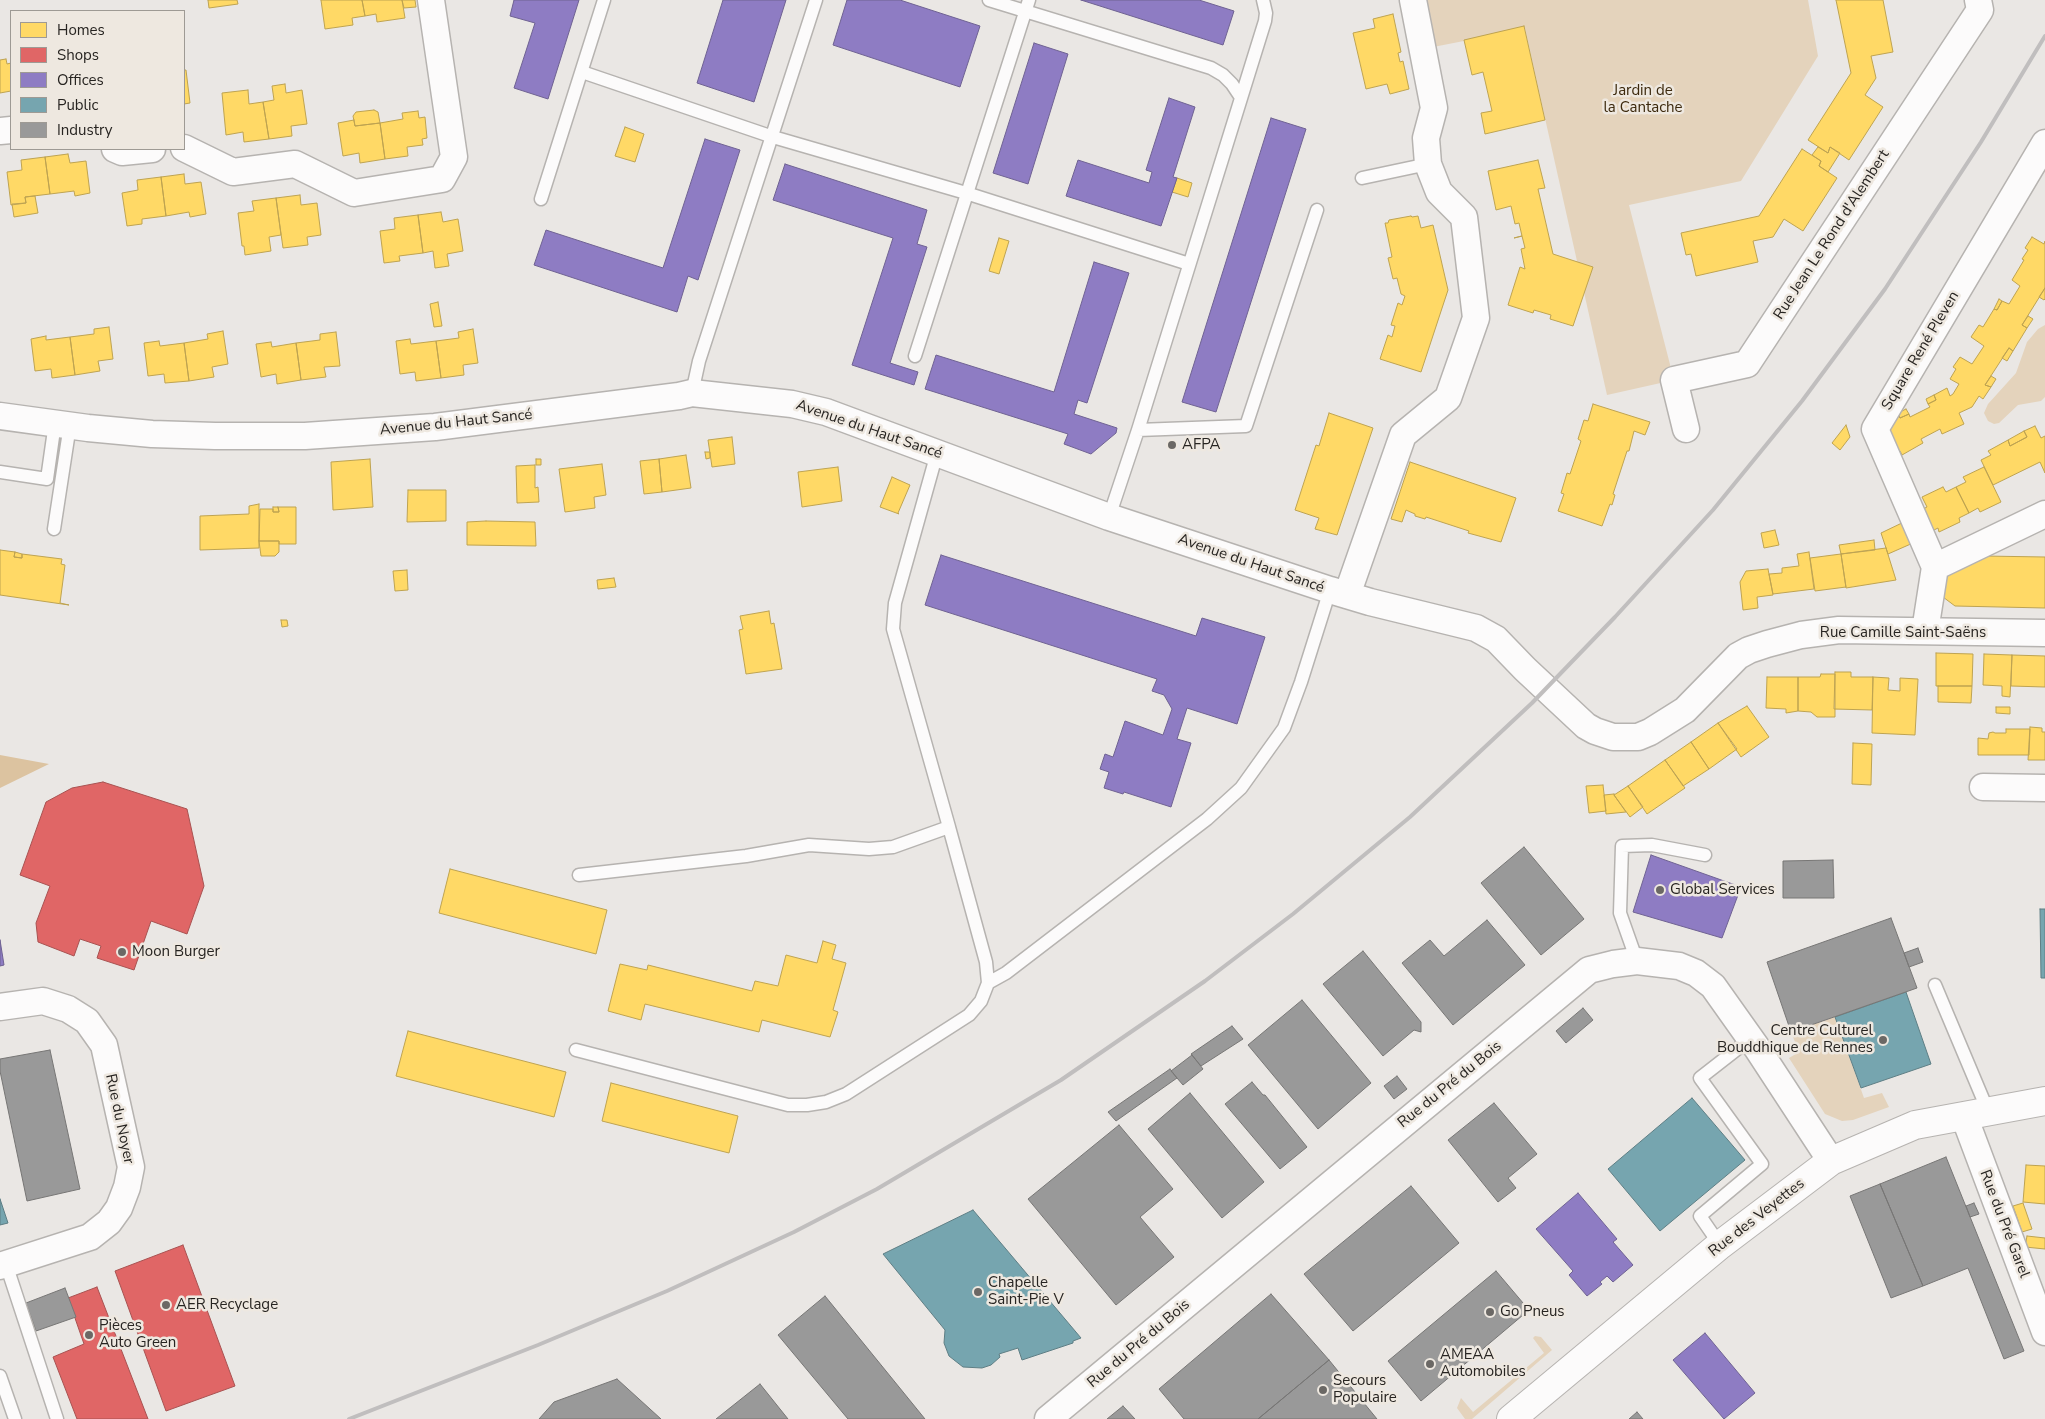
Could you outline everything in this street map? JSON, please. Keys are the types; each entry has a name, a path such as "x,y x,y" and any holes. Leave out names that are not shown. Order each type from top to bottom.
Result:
{"street":[{"path":"185,148 233,172 295,164 354,193 442,179 454,157 431,0"},
{"path":"1338,593 1403,435 1448,398 1476,318 1464,217 1439,192 1428,164 1426,138 1434,108 1413,0"},
{"name":"Rue Jean Le Rond d'Alembert","path":"1686,428 1674,380 1747,364 1980,10 1978,0"},
{"name":"Square René Pleven","path":"1935,567 1875,429 2045,143"},
{"path":"117,150 122,152 142,150"},
{"name":"Avenue du Haut Sancé","path":"0,416 152,434 305,436 435,427 692,393 792,404 826,412 1109,516 1338,593 1476,628 1496,639 1586,726"},
{"path":"1925,631 1935,567 2045,514"},
{"name":"Rue Camille Saint-Saëns","path":"1586,726 1595,732 1612,737 1645,735 1685,710 1738,656 1767,644 1817,632 1839,630 2045,633"},
{"path":"1983,787 2045,788"},
{"name":"Rue du Pré du Bois","path":"1048,1419 1589,970 1637,961 1679,966 1696,973 1713,986 1831,1161"},
{"name":"Rue du Noyer","path":"0,1007 43,1001 68,1008 87,1021 104,1045 131,1168 127,1187 118,1208 109,1222 90,1237 3,1265"},
{"name":"Rue des Veyettes","path":"1511,1419 1720,1245 1831,1161 1915,1125 2045,1101"},
{"name":"Rue du Pré Garel","path":"1976,1114 2045,1332"}],"lane":[{"path":"541,199 604,0"},
{"path":"692,393 699,361 816,0"},
{"path":"989,0 1027,6 1211,68 1223,75 1240,96"},
{"path":"1109,516 1138,430 1240,96 1265,21 1264,0"},
{"path":"915,356 1027,6"},
{"path":"582,72 773,137 966,193 1189,264"},
{"path":"1362,178 1428,164"},
{"path":"1138,430 1246,426 1317,210"},
{"path":"0,472 47,479 62,424"},
{"path":"54,529 62,424"},
{"path":"576,1050 788,1105 807,1106 826,1102 846,1094 969,1015 980,1001 988,983 986,962 893,629 894,603 937,453"},
{"path":"988,983 1006,973 1199,825 1241,788 1284,728 1338,593"},
{"path":"579,876 746,856 809,845 869,849 893,847 949,827"},
{"path":"1637,961 1620,913 1622,846 1652,845 1705,855"},
{"path":"1935,985 1976,1114"},
{"path":"1720,1245 1700,1216 1762,1164 1700,1078 1750,1039"},
{"path":"3,1265 57,1419"},
{"path":"0,1376 14,1419"}],"green space":[{"name":"Jardin de la Cantache","path":"1413,0 1808,0 1818,56 1741,181 1629,205 1674,380 1607,395 1525,29 1423,49"},
{"path":"2045,325 2045,397 2041,401 2018,405 1999,423 1994,424 1988,421 1984,413 1988,404 2016,373 2027,342 2038,329"},
{"path":"1835,1017 1864,1098 1882,1093 1889,1107 1853,1120 1842,1121 1825,1114 1789,1058 1799,1052 1791,1032"},
{"path":"1535,1336 1541,1337 1552,1350 1472,1419 1465,1419 1457,1408 1461,1398 1473,1412 1544,1353 1533,1338"}],"shaded area":[{"path":"0,755 49,764 0,788"}],"building: Homes":[{"path":"208,0 237,0 238,4 209,8"},
{"path":"321,0 362,0 365,16 352,18 353,25 325,29"},
{"path":"362,0 402,0 405,18 377,22 376,14 365,16"},
{"path":"402,0 415,0 416,7 404,8"},
{"path":"1836,0 1883,0 1893,52 1871,56 1876,78 1865,95 1883,107 1849,160 1830,147 1828,153 1808,140 1851,73"},
{"path":"1393,14 1401,52 1398,53 1400,62 1403,61 1409,89 1390,94 1387,84 1366,89 1353,33 1375,28 1373,19"},
{"path":"1524,26 1545,120 1485,134 1481,113 1492,111 1483,72 1472,75 1464,40"},
{"path":"6,59 7,64 10,63 10,91 0,93 0,60"},
{"path":"185,70 186,70 190,103 185,104"},
{"path":"285,84 286,93 302,90 307,124 291,126 292,136 269,139 263,102 274,100 272,86"},
{"path":"248,90 249,104 263,102 269,139 244,142 243,132 226,135 222,93"},
{"path":"374,110 378,112 380,123 355,126 353,116 356,112"},
{"path":"418,111 419,118 425,117 427,138 422,139 423,145 407,147 408,156 385,159 380,123 403,119 402,113"},
{"path":"354,120 355,126 380,123 385,159 360,163 359,153 343,156 338,123"},
{"path":"625,127 644,134 635,162 615,156"},
{"path":"1818,147 1828,153 1830,147 1840,153 1828,172 1819,166 1821,161 1812,155"},
{"path":"1802,149 1821,161 1819,166 1837,178 1803,231 1784,219 1773,237 1753,241 1758,262 1696,276 1691,254 1686,255 1681,233 1759,216"},
{"path":"68,154 70,163 86,161 90,193 75,196 74,191 50,194 45,157"},
{"path":"45,157 50,194 25,197 26,203 11,205 7,172 22,170 21,160"},
{"path":"1538,160 1545,188 1538,189 1553,254 1593,267 1573,326 1550,319 1551,315 1534,310 1533,313 1508,305 1520,267 1525,269 1521,249 1525,248 1519,223 1515,224 1511,206 1496,210 1488,171"},
{"path":"184,174 185,184 201,182 206,214 190,217 189,212 166,216 161,177"},
{"path":"161,177 166,216 142,219 142,224 127,226 122,193 138,190 137,180"},
{"path":"1177,178 1192,183 1188,197 1172,192"},
{"path":"300,195 301,205 317,203 321,235 307,237 308,245 283,248 276,198"},
{"path":"35,196 38,213 14,217 12,204 26,203 25,197"},
{"path":"276,198 281,235 269,237 271,251 245,255 238,213 254,211 252,201"},
{"path":"441,212 443,222 458,219 463,251 447,254 449,266 435,268 433,251 423,253 418,215"},
{"path":"418,215 423,253 399,256 400,261 384,263 380,231 395,229 394,218"},
{"path":"1418,216 1421,228 1433,225 1448,290 1421,372 1380,359 1388,335 1392,337 1395,326 1391,325 1398,303 1402,305 1405,296 1401,294 1397,278 1393,279 1388,258 1392,257 1385,223 1388,223 1389,220"},
{"path":"2032,237 2044,244 2045,241 2045,288 2022,325 2027,328 2013,351 2009,348 1985,385 1991,387 1983,399 1979,396 1972,407 1959,413 1964,424 1942,434 1940,429 1921,439 1923,443 1902,455 1900,451 1890,455 1880,434 1898,413 1900,418 1909,414 1910,417 1930,407 1928,404 1936,400 1934,395 1947,388 1950,396 1953,394 1959,384 1950,379 1956,369 1953,367 1960,357 1972,364 1984,346 1971,337 1979,325 1983,327 1994,309 1997,310 2002,301 2009,304 2020,286 2012,280 2024,260 2022,259 2028,250 2025,248"},
{"path":"999,238 1009,241 999,274 989,271"},
{"path":"2045,288 2045,299 2044,300 2039,297"},
{"path":"1999,299 2002,301 1997,310 1994,309"},
{"path":"438,302 442,326 434,327 430,304"},
{"path":"2028,316 2033,319 2027,328 2022,325"},
{"path":"109,327 113,359 98,361 100,371 75,375 70,337 94,334 94,329"},
{"path":"473,329 478,363 463,365 464,375 441,378 436,341 459,338 458,332"},
{"path":"223,331 228,364 212,367 214,377 189,381 184,343 208,339 207,334"},
{"path":"336,332 340,366 324,367 326,377 301,380 296,343 320,340 320,334"},
{"path":"46,336 46,340 70,337 75,375 52,378 51,369 35,371 31,339"},
{"path":"410,339 411,344 436,341 441,378 416,381 415,372 400,374 396,341"},
{"path":"159,341 160,346 184,343 189,381 165,383 164,374 148,376 144,343"},
{"path":"271,342 272,347 296,343 301,380 277,384 276,374 261,377 256,344"},
{"path":"2009,348 2013,351 2007,361 2002,358"},
{"path":"1991,376 1996,379 1991,387 1985,385"},
{"path":"1934,395 1936,400 1928,404 1926,399"},
{"path":"1593,404 1650,422 1645,435 1634,431 1629,451 1627,451 1613,494 1615,495 1612,505 1610,504 1602,526 1558,511 1564,494 1561,493 1567,473 1570,474 1581,441 1578,439 1584,420 1588,421"},
{"path":"1906,409 1909,414 1900,418 1898,413"},
{"path":"1329,413 1373,428 1337,535 1315,529 1319,518 1295,510 1316,445 1319,446"},
{"path":"1846,425 1850,437 1840,450 1832,443"},
{"path":"2035,426 2041,438 2045,436 2045,473 2040,462 1993,485 1981,460 1991,455 1988,451 2008,440 2010,446 2027,437 2024,431"},
{"path":"2024,431 2027,437 2010,446 2008,440"},
{"path":"732,437 735,464 712,467 708,440"},
{"path":"705,452 710,452 710,458 706,459"},
{"path":"686,455 691,488 662,492 659,459"},
{"path":"370,459 373,507 333,510 331,462"},
{"path":"536,459 541,459 541,465 536,465"},
{"path":"659,459 662,492 644,494 640,461"},
{"path":"1410,462 1516,498 1501,542 1468,533 1469,531 1426,517 1425,519 1415,516 1415,514 1406,510 1402,522 1391,519"},
{"path":"602,464 606,495 594,497 595,508 565,512 559,469"},
{"path":"535,465 535,488 538,487 539,502 517,503 516,466"},
{"path":"838,467 842,501 802,507 798,472"},
{"path":"1984,467 2001,502 1980,512 1978,508 1969,513 1956,487 1966,482 1963,477"},
{"path":"892,477 910,485 899,514 880,507"},
{"path":"1943,487 1946,492 1956,487 1969,513 1959,518 1960,522 1939,532 1938,528 1928,533 1917,512 1927,507 1922,497"},
{"path":"408,490 446,490 446,521 407,522"},
{"path":"259,504 259,548 200,550 200,516 249,514 249,506"},
{"path":"273,507 278,507 279,512 273,512"},
{"path":"278,507 296,507 296,544 279,544 279,541 259,541 260,509 273,509 273,512 279,512"},
{"path":"467,522 535,522 536,546 467,545"},
{"path":"1904,522 1913,543 1888,554 1881,533"},
{"path":"1775,530 1779,545 1764,548 1761,533"},
{"path":"1874,540 1875,550 1841,554 1839,545"},
{"path":"259,541 279,541 279,552 275,556 261,556"},
{"path":"1886,548 1896,580 1846,588 1841,554"},
{"path":"0,550 15,552 14,557 22,558 22,554 62,559 61,564 65,565 60,603 69,605 0,595"},
{"path":"15,552 22,554 22,558 14,557"},
{"path":"1809,552 1814,589 1773,594 1769,574 1782,573 1782,568 1799,566 1797,554"},
{"path":"1841,554 1846,587 1815,591 1810,558"},
{"path":"1983,556 2045,557 2045,608 1955,606 1939,594 1935,581"},
{"path":"1768,569 1773,595 1757,597 1758,608 1743,610 1740,582 1746,571"},
{"path":"407,570 408,590 395,591 393,571"},
{"path":"614,578 616,587 598,589 597,580"},
{"path":"769,611 771,624 774,623 782,669 746,674 739,630 743,629 740,616"},
{"path":"281,620 287,620 288,626 282,627"},
{"path":"1936,653 1973,654 1972,686 1936,686"},
{"path":"1984,654 2012,655 2010,697 2002,696 2002,686 1983,685"},
{"path":"2012,655 2045,656 2045,687 2011,686"},
{"path":"1835,672 1851,672 1851,677 1873,677 1872,710 1834,709"},
{"path":"1821,674 1835,674 1835,717 1817,717 1811,712 1798,711 1798,677 1820,677"},
{"path":"1767,677 1798,677 1798,711 1786,713 1786,709 1766,708"},
{"path":"1873,677 1889,678 1888,690 1900,691 1900,678 1918,679 1915,735 1872,733"},
{"path":"1938,686 1972,686 1971,703 1938,702"},
{"path":"1747,706 1769,737 1741,757 1718,723"},
{"path":"1996,707 2010,707 2010,714 1996,713"},
{"path":"1718,723 1737,749 1709,769 1691,742"},
{"path":"2030,727 2042,728 2042,732 2045,732 2045,760 2028,760"},
{"path":"2006,729 2030,729 2029,755 1978,755 1978,738 1988,739 1989,733 2006,733"},
{"path":"1691,742 1709,769 1683,786 1665,760"},
{"path":"1853,743 1872,744 1871,785 1852,784"},
{"path":"1665,760 1685,788 1647,814 1628,786"},
{"path":"1603,785 1606,811 1589,813 1586,786"},
{"path":"1628,786 1643,807 1630,817 1614,795"},
{"path":"1614,794 1626,812 1606,814 1604,795"},
{"path":"450,869 607,910 596,954 439,913"},
{"path":"823,941 836,945 832,959 846,963 833,1010 838,1012 830,1037 762,1020 759,1032 645,1004 641,1020 608,1011 620,964 647,970 648,965 752,991 755,981 778,986 786,955 817,963"},
{"path":"408,1031 566,1072 554,1117 396,1076"},
{"path":"611,1083 738,1116 729,1153 602,1121"},
{"path":"2026,1165 2045,1166 2045,1204 2023,1202"},
{"path":"2023,1203 2032,1229 2022,1232 2013,1206"},
{"path":"2027,1236 2045,1238 2045,1249 2025,1247"}],"building: Shops":[{"path":"103,782 187,809 204,886 187,934 151,921 134,970 97,958 101,946 80,939 74,956 38,942 36,923 50,886 20,875 46,802 72,788"},
{"path":"183,1245 235,1386 166,1411 115,1271"},
{"path":"97,1287 148,1419 77,1419 53,1357 84,1344 68,1298"}],"building: Offices":[{"path":"514,0 579,0 548,99 514,88 535,23 510,16"},
{"path":"723,0 786,0 754,102 697,83"},
{"path":"847,0 900,0 980,26 960,87 833,45"},
{"path":"1081,0 1199,0 1234,11 1223,45"},
{"path":"1034,43 1068,54 1028,184 993,173"},
{"path":"1169,98 1195,107 1173,177 1177,178 1161,226 1066,196 1078,160 1149,183 1152,172 1146,170"},
{"path":"1271,118 1306,129 1216,412 1182,402"},
{"path":"705,139 740,150 698,280 688,276 677,312 534,265 546,230 663,268"},
{"path":"785,164 927,210 917,244 927,247 890,363 918,372 914,385 852,365 893,238 773,200"},
{"path":"1094,262 1129,273 1087,403 1078,400 1074,414 1117,428 1116,433 1091,454 1064,444 1068,434 925,389 936,355 1054,392"},
{"path":"941,555 1196,636 1202,618 1265,637 1237,724 1187,708 1177,739 1191,743 1171,807 1124,792 1123,794 1104,788 1109,772 1100,769 1105,754 1113,757 1125,721 1163,735 1172,709 1164,695 1152,691 1157,679 925,605"},
{"path":"1651,855 1741,887 1722,938 1633,912"},
{"path":"0,940 4,965 0,966"},
{"path":"1578,1193 1617,1239 1613,1242 1633,1265 1613,1282 1607,1276 1600,1282 1602,1284 1587,1296 1569,1275 1573,1271 1536,1229"},
{"path":"1705,1333 1755,1393 1724,1419 1673,1360"}],"building: Public":[{"path":"2040,909 2045,909 2045,978 2041,978"},
{"name":"Centre Culturel Bouddhique de Rennes","path":"1906,992 1931,1064 1861,1088 1835,1017"},
{"path":"1692,1098 1745,1160 1660,1231 1608,1169"},
{"path":"0,1199 8,1223 0,1225"},
{"name":"Chapelle Saint-Pie V","path":"973,1210 1081,1338 1073,1341 1073,1343 1022,1360 1018,1348 999,1354 1000,1357 991,1365 982,1368 963,1367 949,1356 944,1343 945,1330 883,1254"}],"building: Industry":[{"path":"1524,847 1584,919 1541,955 1481,883"},
{"path":"1833,860 1834,898 1783,898 1783,861"},
{"path":"1891,918 1917,988 1791,1032 1767,962"},
{"path":"1487,920 1525,965 1453,1025 1402,963 1430,940 1444,956"},
{"path":"1918,948 1923,962 1909,967 1904,953"},
{"path":"1363,951 1421,1022 1421,1032 1414,1030 1383,1056 1323,984"},
{"path":"1302,1000 1371,1083 1318,1129 1248,1045"},
{"path":"1583,1008 1593,1020 1566,1043 1556,1031"},
{"path":"1232,1026 1243,1039 1201,1066 1191,1054"},
{"path":"50,1050 80,1189 27,1201 0,1071 0,1059"},
{"path":"1192,1055 1203,1069 1183,1085 1171,1071"},
{"path":"1170,1069 1177,1078 1116,1121 1108,1112"},
{"path":"1397,1076 1407,1089 1394,1099 1384,1086"},
{"path":"1252,1082 1265,1095 1307,1147 1280,1169 1225,1104"},
{"path":"1190,1093 1264,1182 1222,1218 1148,1129"},
{"path":"1494,1103 1537,1154 1508,1178 1516,1188 1498,1202 1448,1140"},
{"path":"1119,1125 1173,1189 1140,1217 1174,1257 1116,1305 1028,1199"},
{"path":"1946,1157 2024,1351 2004,1359 1968,1268 1923,1286 1880,1184"},
{"path":"1880,1184 1923,1286 1891,1298 1850,1196"},
{"path":"1411,1186 1459,1243 1353,1331 1304,1274"},
{"path":"1974,1203 1979,1214 1970,1217 1966,1206"},
{"path":"1496,1271 1529,1310 1421,1401 1388,1361"},
{"path":"65,1288 76,1317 36,1331 26,1303"},
{"path":"1271,1294 1329,1360 1258,1419 1184,1419 1159,1389"},
{"path":"825,1296 925,1419 848,1419 778,1335"},
{"name":"Secours Populaire","path":"1329,1360 1377,1419 1258,1419"},
{"path":"617,1379 661,1419 539,1419 554,1402"},
{"path":"760,1384 788,1419 716,1419"},
{"path":"1123,1406 1135,1419 1107,1419"},
{"path":"1637,1412 1643,1419 1629,1419"}],"railway":[{"path":"349,1419 538,1345 667,1291 794,1232 877,1189 1061,1080 1205,981 1293,914 1410,817 1532,703 1615,617 1713,510 1802,401 1885,289 1981,142 2045,36"}],"place":[{"name":"AFPA","path":"1172,445"},
{"name":"Global Services","path":"1660,890"},
{"name":"Moon Burger","path":"122,952"},
{"name":"Centre Culturel Bouddhique de Rennes","path":"1883,1040"},
{"name":"Chapelle Saint-Pie V","path":"978,1292"},
{"name":"AER Recyclage","path":"166,1305"},
{"name":"Go Pneus","path":"1490,1312"},
{"name":"Pièces Auto Green","path":"89,1335"},
{"name":"AMEAA Automobiles","path":"1430,1364"},
{"name":"Secours Populaire","path":"1323,1390"}]}
